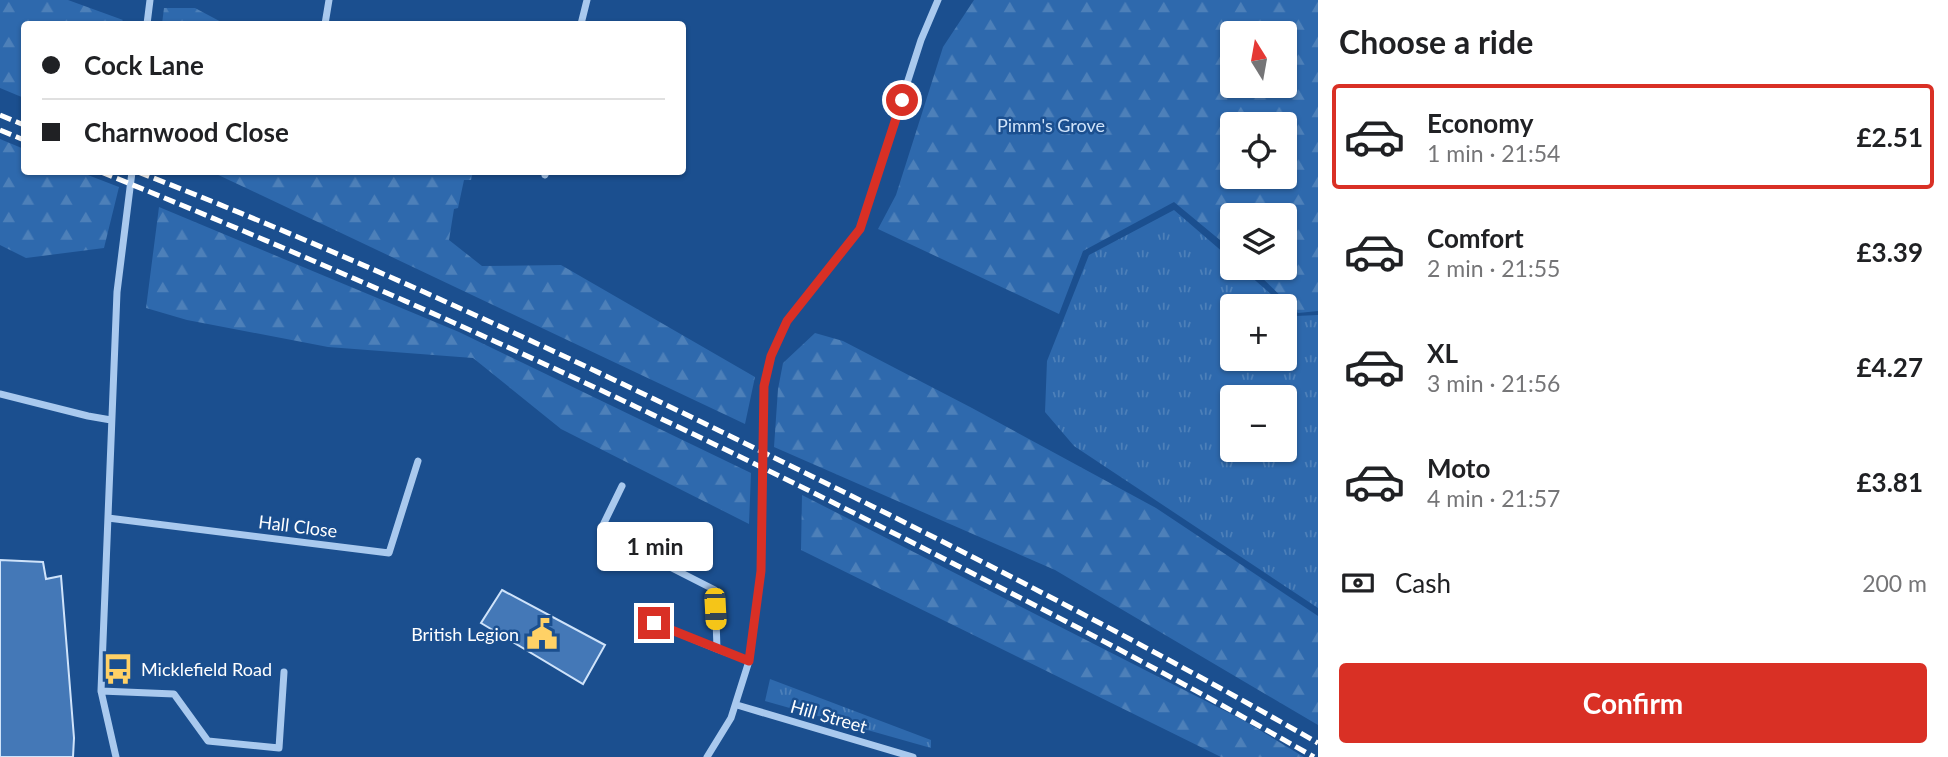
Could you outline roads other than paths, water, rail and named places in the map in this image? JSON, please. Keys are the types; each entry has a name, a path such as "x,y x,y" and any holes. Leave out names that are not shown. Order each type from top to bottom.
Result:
{"street":[{"path":"147,21 150,0"},
{"path":"326,21 329,0"},
{"path":"582,21 587,0"},
{"path":"707,757 737,705 749,661 761,571 764,386 771,356 787,321 860,229 921,40 938,0"},
{"path":"116,757 102,691 117,292 132,175"},
{"path":"0,394 88,416 111,419"},
{"name":"Hall Close","path":"108,518 389,553 418,461"},
{"path":"622,486 603,525 607,535 715,590 717,649"},
{"path":"654,623 749,661"},
{"path":"102,691 174,694 208,741 279,748 284,672"},
{"name":"Hill Street","path":"737,705 913,757"}],"railway":[{"path":"0,115 21,124"},
{"path":"0,130 21,139"},
{"path":"108,175 426,310 746,459 1092,635 1314,757"},
{"path":"146,175 385,274 707,425 1055,599 1318,743"}],"place":[{"name":"British Legion","path":"542,634"},
{"name":"Micklefield Road","path":"118,669"}],"park label":[{"name":"Pimm's Grove","path":"1051,125"}]}
